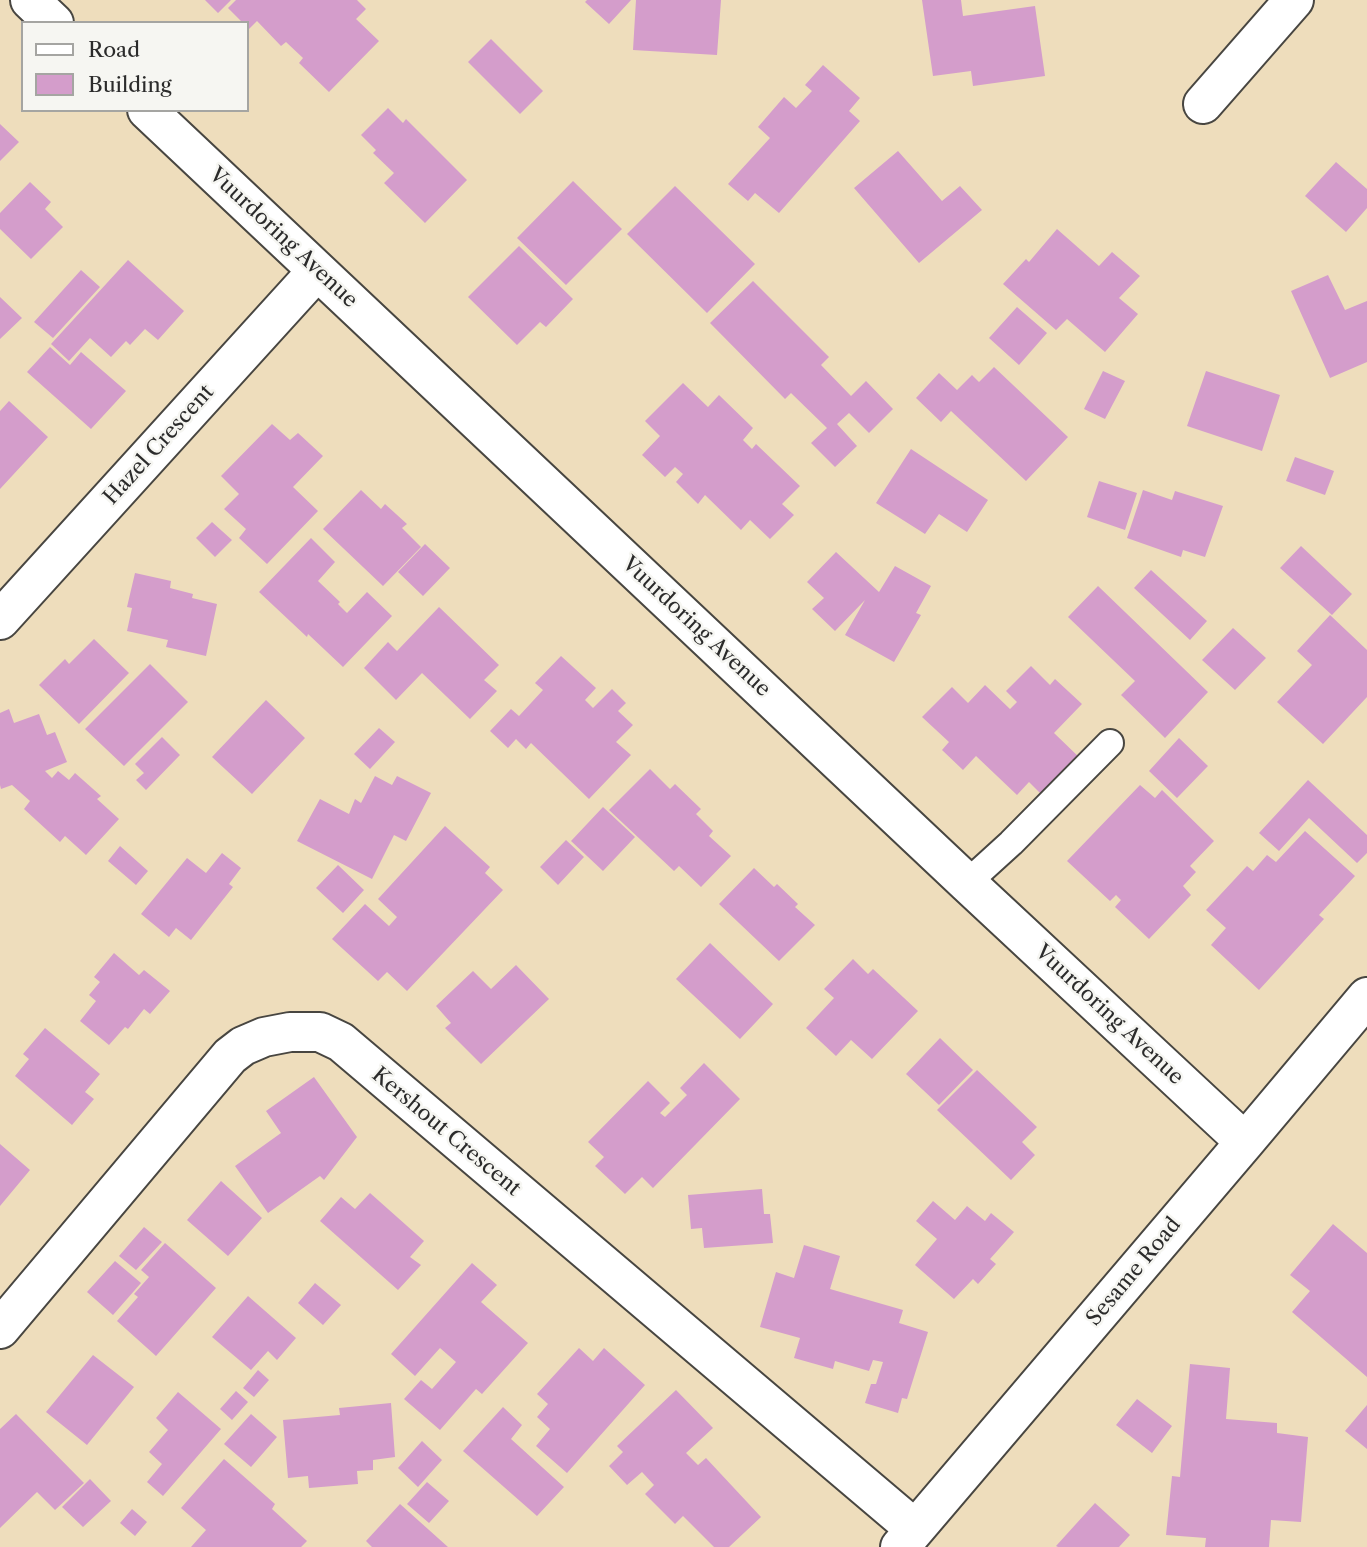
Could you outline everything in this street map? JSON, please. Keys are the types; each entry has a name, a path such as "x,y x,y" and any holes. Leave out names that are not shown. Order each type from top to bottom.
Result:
{"street":[{"path":"30,0 52,21"},
{"path":"1203,104 1294,0"},
{"name":"Vuurdoring Avenue","path":"149,112 1245,1142"},
{"name":"Hazel Crescent","path":"0,620 317,271"},
{"name":"Sesame Road","path":"907,1538 1367,997"},
{"name":"Kershout Crescent","path":"0,1329 230,1056 243,1046 264,1037 290,1032 320,1032 341,1042 907,1538"}],"lane":[{"path":"967,883 1011,843 1110,743"}],"building":[{"path":"205,0 231,0 218,13"},
{"path":"236,0 357,0 366,9 356,19 379,41 329,92 299,63 303,58 286,42 281,46 257,21 249,29 248,21 241,21 228,8"},
{"path":"631,0 609,24 585,2"},
{"path":"636,0 721,0 717,55 633,50"},
{"path":"922,0 961,0 963,16 1035,6 1045,76 973,86 971,71 933,76"},
{"path":"491,39 543,91 520,114 468,62"},
{"path":"823,65 860,98 849,111 860,121 779,213 755,193 748,201 728,184 770,138 758,127 784,97 796,108 812,91 805,85"},
{"path":"388,108 403,123 406,119 467,180 425,223 384,183 394,173 373,153 376,150 361,135"},
{"path":"0,124 19,142 0,161"},
{"path":"898,151 942,201 960,186 982,210 919,263 854,188"},
{"path":"1336,162 1367,189 1367,208 1346,232 1305,196"},
{"path":"573,181 622,229 566,285 517,238"},
{"path":"30,182 51,202 45,209 63,227 31,259 0,229 0,213"},
{"path":"675,186 755,264 707,313 627,234"},
{"path":"1057,229 1099,266 1112,252 1140,276 1119,298 1138,314 1105,352 1067,319 1056,330 1003,284 1026,259 1029,262"},
{"path":"519,246 573,299 546,327 540,322 517,345 468,297"},
{"path":"128,260 184,311 158,340 145,329 130,345 126,341 111,357 90,338 69,361 51,344"},
{"path":"81,270 100,287 53,338 34,322"},
{"path":"1328,275 1345,310 1367,301 1367,362 1330,378 1291,291"},
{"path":"753,281 829,357 821,365 851,396 866,381 893,409 869,433 849,413 837,424 857,446 835,467 811,443 827,428 791,393 785,399 710,323"},
{"path":"0,297 22,318 0,339"},
{"path":"1017,307 1047,333 1019,365 989,338"},
{"path":"50,347 70,365 81,352 126,391 91,429 27,372"},
{"path":"994,367 1068,437 1026,481 951,411 941,422 916,398 939,373 957,390 972,375 979,382"},
{"path":"1103,371 1125,381 1105,419 1084,409"},
{"path":"1206,371 1280,395 1262,451 1187,426"},
{"path":"683,383 708,407 719,395 753,428 743,440 752,449 756,444 800,486 782,504 794,515 770,539 750,520 741,530 705,495 698,504 676,482 683,474 675,467 665,477 642,455 660,436 645,421"},
{"path":"9,401 48,437 0,489 0,411"},
{"path":"272,424 290,440 298,433 323,456 293,487 318,511 267,564 239,538 246,529 224,509 239,494 221,476"},
{"path":"911,449 988,500 967,532 939,514 925,534 876,503"},
{"path":"1295,457 1334,471 1325,495 1286,481"},
{"path":"1099,481 1137,493 1125,530 1087,517"},
{"path":"361,490 381,509 385,504 407,524 402,528 421,547 383,586 323,529"},
{"path":"1143,490 1172,500 1175,491 1223,506 1205,557 1183,550 1181,557 1127,538"},
{"path":"212,522 232,540 215,557 196,538"},
{"path":"311,538 335,562 318,581 340,602 338,604 347,613 367,592 392,616 343,667 259,592"},
{"path":"425,544 450,568 423,596 398,572"},
{"path":"1301,546 1352,594 1332,615 1280,568"},
{"path":"836,552 879,592 895,566 931,586 916,613 921,615 894,662 845,635 865,600 835,631 812,609 824,598 807,582"},
{"path":"1151,570 1207,621 1190,640 1134,588"},
{"path":"135,573 171,581 170,588 193,594 192,598 217,604 206,656 166,647 168,640 127,631 132,608 127,607"},
{"path":"1098,586 1208,692 1165,738 1121,695 1135,681 1068,617"},
{"path":"439,607 499,665 484,680 497,691 470,719 422,673 396,700 364,668 388,642 397,651"},
{"path":"1330,615 1367,650 1367,697 1323,744 1277,702 1312,665 1297,651"},
{"path":"1233,628 1266,658 1235,690 1202,660"},
{"path":"94,639 129,673 79,724 39,685 65,659 69,664"},
{"path":"561,656 596,688 585,700 593,708 612,689 626,703 618,711 633,725 616,742 631,755 589,799 531,743 526,749 516,739 508,748 490,731 511,709 519,716 543,690 535,683"},
{"path":"150,664 188,702 124,766 85,729"},
{"path":"1031,666 1050,685 1055,679 1082,704 1054,733 1082,760 1045,798 1029,782 1017,795 976,756 963,770 942,750 949,742 922,717 952,687 968,703 985,685 1010,709 1017,702 1006,691"},
{"path":"266,700 305,738 252,794 212,757"},
{"path":"9,709 14,723 39,714 47,735 55,732 67,762 45,771 52,778 58,771 69,780 75,773 101,796 97,799 119,819 86,855 65,836 60,842 24,809 30,801 12,785 1,789 0,713"},
{"path":"379,728 395,742 370,769 354,754"},
{"path":"162,737 180,755 146,790 136,780 144,773 135,764"},
{"path":"1179,738 1208,766 1177,798 1149,771"},
{"path":"650,769 670,789 675,784 701,809 696,814 713,831 709,836 731,856 701,887 679,866 674,871 609,810"},
{"path":"375,776 392,785 397,776 431,793 406,841 394,835 372,879 297,841 320,799 349,814 355,799 361,803"},
{"path":"1308,780 1367,835 1367,853 1357,863 1309,818 1279,851 1259,833"},
{"path":"1140,785 1155,798 1162,790 1214,841 1190,866 1196,872 1183,886 1191,895 1149,939 1115,907 1121,900 1116,895 1110,901 1067,861"},
{"path":"603,807 635,837 603,871 571,841"},
{"path":"445,826 490,867 485,873 503,890 407,991 387,972 378,981 332,939 365,904 389,926 397,917 378,899"},
{"path":"1305,831 1355,876 1319,915 1324,919 1259,990 1211,945 1226,928 1206,910 1247,866 1253,871 1267,855 1276,862"},
{"path":"566,840 584,857 558,885 540,867"},
{"path":"120,846 148,871 136,885 108,861"},
{"path":"222,853 241,868 229,884 233,887 191,940 176,928 169,937 141,914 187,858 206,873"},
{"path":"338,865 364,890 343,913 316,888"},
{"path":"754,868 774,887 777,884 798,904 795,907 815,925 779,961 719,904"},
{"path":"710,943 773,1004 740,1039 676,979"},
{"path":"114,953 139,975 144,970 170,991 150,1014 144,1009 128,1029 125,1027 109,1045 80,1021 96,1001 89,995 100,982 94,977"},
{"path":"853,959 868,974 873,969 918,1011 872,1059 851,1040 836,1056 806,1028 834,998 824,989"},
{"path":"516,965 549,999 481,1064 445,1028 451,1023 436,1006 473,971 491,989"},
{"path":"45,1028 100,1074 85,1092 94,1099 72,1125 15,1076 29,1059 23,1054"},
{"path":"940,1038 973,1070 939,1105 906,1074"},
{"path":"704,1063 740,1099 653,1188 642,1177 625,1194 595,1166 604,1157 588,1142 648,1081 670,1103 660,1113 665,1117 687,1095 680,1088"},
{"path":"977,1070 1037,1127 1022,1142 1035,1155 1011,1180 937,1110"},
{"path":"314,1077 357,1137 324,1180 320,1176 268,1213 235,1166 281,1133 266,1111"},
{"path":"0,1144 30,1170 0,1206"},
{"path":"221,1181 262,1218 228,1256 187,1220"},
{"path":"762,1189 764,1214 770,1214 773,1243 704,1248 702,1228 691,1229 688,1195"},
{"path":"370,1193 424,1241 410,1257 421,1265 398,1290 320,1221 341,1197 355,1209"},
{"path":"933,1201 955,1220 967,1206 985,1221 991,1213 1014,1232 990,1259 996,1264 978,1284 973,1279 954,1299 915,1265 937,1239 916,1221"},
{"path":"1333,1224 1367,1253 1367,1377 1292,1312 1310,1291 1290,1275"},
{"path":"144,1227 162,1242 136,1270 119,1256"},
{"path":"165,1243 216,1288 156,1356 117,1321 138,1297 134,1294 149,1277 141,1270"},
{"path":"804,1245 840,1256 830,1289 903,1310 899,1323 928,1332 907,1399 902,1398 898,1413 865,1403 871,1384 876,1384 883,1362 873,1360 869,1371 835,1361 833,1369 794,1358 800,1338 760,1327 776,1272 794,1278"},
{"path":"115,1261 141,1283 113,1315 87,1292"},
{"path":"472,1263 497,1285 481,1302 528,1343 482,1394 476,1389 440,1430 404,1399 421,1380 432,1389 456,1362 440,1348 415,1376 391,1354"},
{"path":"315,1283 341,1305 323,1325 298,1303"},
{"path":"248,1296 296,1338 277,1360 268,1351 251,1370 212,1337"},
{"path":"579,1348 593,1361 604,1348 645,1385 567,1473 536,1446 550,1429 537,1417 548,1404 537,1394"},
{"path":"93,1355 134,1387 87,1445 46,1412"},
{"path":"1190,1364 1230,1368 1226,1419 1277,1423 1277,1433 1308,1437 1301,1522 1271,1520 1269,1547 1205,1547 1206,1538 1166,1535 1172,1476 1180,1477"},
{"path":"258,1370 269,1380 254,1397 243,1388"},
{"path":"676,1390 713,1428 686,1453 698,1465 706,1458 761,1517 729,1547 714,1547 683,1516 675,1524 645,1494 654,1485 642,1472 627,1485 609,1466 623,1452 617,1446"},
{"path":"236,1391 248,1402 232,1420 220,1409"},
{"path":"178,1392 221,1429 163,1496 147,1482 162,1464 149,1452 168,1430 156,1418"},
{"path":"1137,1399 1172,1426 1152,1453 1116,1425"},
{"path":"391,1403 395,1457 373,1460 373,1470 357,1471 358,1484 309,1488 308,1476 288,1478 283,1420 340,1415 339,1408"},
{"path":"1367,1405 1367,1449 1345,1431"},
{"path":"503,1407 522,1425 511,1439 564,1487 537,1516 463,1451"},
{"path":"16,1414 84,1483 55,1510 37,1492 0,1528 0,1429"},
{"path":"251,1414 277,1437 251,1467 224,1444"},
{"path":"422,1441 442,1460 418,1487 398,1468"},
{"path":"224,1459 275,1504 272,1509 307,1541 301,1547 191,1547 206,1530 181,1508"},
{"path":"90,1479 111,1501 83,1527 62,1507"},
{"path":"427,1482 449,1501 429,1523 407,1504"},
{"path":"1095,1503 1130,1535 1119,1547 1056,1546"},
{"path":"400,1504 448,1547 372,1547 366,1541"},
{"path":"132,1509 147,1522 135,1536 120,1523"}]}
